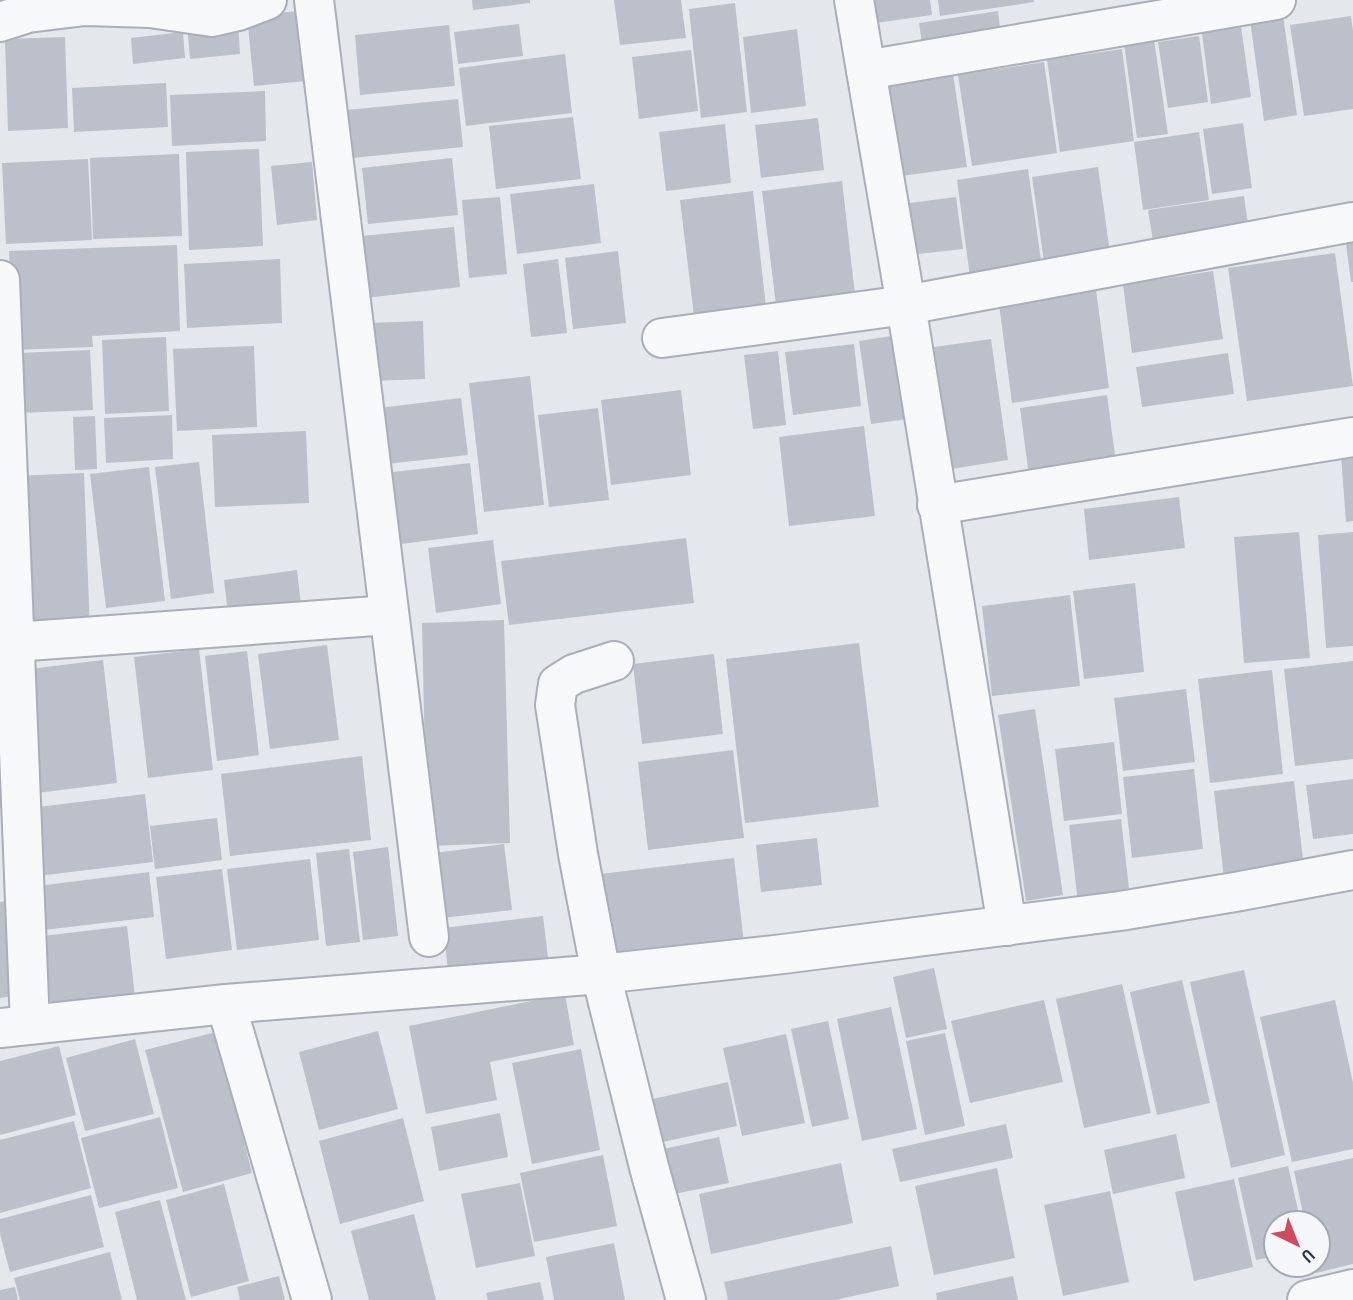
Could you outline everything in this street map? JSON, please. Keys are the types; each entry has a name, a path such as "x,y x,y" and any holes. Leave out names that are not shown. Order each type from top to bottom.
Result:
{"street":[{"path":"0,22 28,13 85,6 150,8 212,17 267,0"},
{"path":"314,0 429,937"},
{"path":"854,0 1007,926"},
{"path":"866,70 1276,0"},
{"path":"663,338 906,304 1353,222"},
{"path":"0,280 6,594 14,642 15,1027 226,1004 601,974 770,955 1120,911 1353,870"},
{"path":"937,505 1353,437"},
{"path":"14,642 389,615"},
{"path":"614,661 574,674 558,684 555,705 578,854 601,974 649,1167 686,1300"},
{"path":"226,1004 312,1300"},
{"path":"1307,1300 1353,1289"}],"building":[{"path":"472,0 530,0 530,3 473,10"},
{"path":"614,0 681,0 686,38 620,45"},
{"path":"858,0 930,0 932,15 862,25"},
{"path":"938,0 1034,0 1034,2 940,16"},
{"path":"735,3 747,112 701,118 689,9"},
{"path":"299,11 306,81 254,86 247,16"},
{"path":"998,11 1002,45 924,57 919,23"},
{"path":"1283,15 1297,115 1264,121 1250,20"},
{"path":"1351,16 1353,109 1304,116 1290,25"},
{"path":"238,20 240,54 190,59 187,24"},
{"path":"519,24 523,56 458,64 454,32"},
{"path":"449,25 455,86 360,95 355,35"},
{"path":"1241,27 1251,97 1211,104 1202,33"},
{"path":"797,29 806,106 751,113 743,37"},
{"path":"183,32 185,58 133,64 131,38"},
{"path":"1199,36 1208,102 1168,108 1158,42"},
{"path":"65,37 68,128 8,131 5,39"},
{"path":"1154,40 1168,134 1137,138 1124,44"},
{"path":"1122,49 1134,141 1060,152 1047,60"},
{"path":"691,50 698,111 639,119 632,57"},
{"path":"565,54 572,113 466,126 459,68"},
{"path":"1044,62 1057,153 972,166 958,75"},
{"path":"953,74 967,167 887,178 874,86"},
{"path":"166,83 168,127 74,132 72,88"},
{"path":"265,91 266,141 172,146 170,95"},
{"path":"458,99 463,147 342,159 337,111"},
{"path":"573,117 581,179 496,189 489,126"},
{"path":"818,118 824,170 761,178 755,125"},
{"path":"1243,123 1252,188 1212,194 1203,129"},
{"path":"725,124 731,183 666,191 659,132"},
{"path":"1199,132 1209,200 1143,210 1134,142"},
{"path":"259,149 263,246 189,250 186,152"},
{"path":"179,154 182,236 93,239 90,158"},
{"path":"452,158 458,215 368,224 362,168"},
{"path":"88,159 92,240 6,244 2,163"},
{"path":"312,162 317,220 277,225 271,166"},
{"path":"1098,167 1111,260 1045,269 1032,177"},
{"path":"1028,169 1043,274 971,284 957,180"},
{"path":"842,181 855,295 776,305 762,191"},
{"path":"594,184 601,243 517,254 510,194"},
{"path":"753,191 766,307 694,316 680,200"},
{"path":"1244,196 1250,239 1155,253 1148,210"},
{"path":"500,197 507,274 469,278 462,200"},
{"path":"956,197 963,249 900,256 894,205"},
{"path":"454,227 460,287 357,299 351,237"},
{"path":"1353,228 1353,282 1351,282 1344,229"},
{"path":"177,245 180,331 92,336 93,347 13,350 9,251"},
{"path":"618,251 626,323 573,329 565,258"},
{"path":"1335,253 1353,386 1247,401 1228,268"},
{"path":"280,259 282,323 187,328 184,264"},
{"path":"558,259 567,333 531,337 523,264"},
{"path":"1213,271 1223,339 1132,353 1123,285"},
{"path":"1096,290 1109,388 1012,403 999,304"},
{"path":"423,321 425,379 370,381 368,323"},
{"path":"904,334 915,418 871,424 859,341"},
{"path":"166,337 169,411 105,414 102,340"},
{"path":"991,339 1008,460 951,469 934,347"},
{"path":"854,344 861,406 793,415 785,352"},
{"path":"254,346 257,427 177,431 173,349"},
{"path":"90,350 93,410 20,413 18,353"},
{"path":"778,351 786,425 753,429 744,355"},
{"path":"1228,353 1234,394 1142,407 1136,367"},
{"path":"530,376 544,505 484,512 469,383"},
{"path":"681,390 691,475 611,485 601,400"},
{"path":"1107,395 1116,463 1029,476 1020,408"},
{"path":"461,398 468,455 377,465 371,409"},
{"path":"598,408 609,500 549,507 538,415"},
{"path":"172,415 173,459 106,463 104,418"},
{"path":"95,416 97,469 75,470 73,417"},
{"path":"864,426 875,516 789,526 779,437"},
{"path":"306,431 309,503 215,507 212,435"},
{"path":"1353,454 1353,521 1346,522 1341,455"},
{"path":"199,462 214,593 171,599 155,467"},
{"path":"470,463 478,534 386,546 377,474"},
{"path":"149,467 165,601 106,608 90,474"},
{"path":"84,473 90,633 21,636 15,476"},
{"path":"1179,497 1185,548 1089,560 1084,509"},
{"path":"1299,532 1310,658 1244,663 1234,537"},
{"path":"1353,532 1353,646 1326,648 1318,535"},
{"path":"686,538 694,603 509,625 501,561"},
{"path":"493,540 501,604 436,613 428,548"},
{"path":"297,570 302,614 229,622 224,580"},
{"path":"1135,583 1144,672 1084,679 1073,591"},
{"path":"1070,595 1080,686 992,696 982,606"},
{"path":"504,620 510,843 427,846 422,623"},
{"path":"859,643 879,807 745,823 726,659"},
{"path":"327,645 339,740 270,749 258,654"},
{"path":"199,649 213,770 148,778 134,657"},
{"path":"247,651 259,755 217,761 205,656"},
{"path":"714,654 723,734 642,744 633,664"},
{"path":"103,660 117,783 37,793 22,670"},
{"path":"1353,661 1353,759 1295,766 1284,669"},
{"path":"1272,670 1283,774 1210,783 1198,679"},
{"path":"1186,689 1195,762 1123,771 1114,698"},
{"path":"1035,709 1063,895 1026,901 998,715"},
{"path":"1114,742 1122,814 1064,821 1055,749"},
{"path":"733,750 744,838 648,850 638,762"},
{"path":"362,756 371,840 230,856 221,774"},
{"path":"1194,769 1203,849 1132,858 1123,777"},
{"path":"1353,779 1353,834 1313,839 1306,785"},
{"path":"1294,781 1304,868 1224,878 1214,791"},
{"path":"145,794 153,862 38,876 30,808"},
{"path":"217,818 222,860 155,869 150,826"},
{"path":"1121,819 1130,897 1078,903 1069,825"},
{"path":"817,838 822,885 761,892 756,845"},
{"path":"504,844 512,910 442,918 435,853"},
{"path":"388,847 398,936 363,940 353,852"},
{"path":"349,849 360,942 326,946 316,853"},
{"path":"734,858 744,943 610,960 600,874"},
{"path":"310,859 319,940 237,950 227,869"},
{"path":"222,869 232,950 166,959 156,877"},
{"path":"149,872 154,917 35,931 30,887"},
{"path":"13,900 25,995 0,998 0,902"},
{"path":"543,916 549,966 449,978 443,928"},
{"path":"127,926 135,997 51,1008 43,936"},
{"path":"934,968 947,1029 906,1038 893,977"},
{"path":"1244,970 1285,1155 1231,1168 1190,982"},
{"path":"1182,980 1210,1103 1157,1115 1130,992"},
{"path":"1122,984 1151,1113 1084,1128 1056,999"},
{"path":"565,994 574,1045 490,1062 497,1100 426,1114 409,1026"},
{"path":"1044,1000 1063,1082 970,1103 951,1021"},
{"path":"1335,1000 1353,1083 1353,1149 1292,1162 1260,1017"},
{"path":"891,1007 917,1129 862,1141 837,1019"},
{"path":"828,1021 849,1119 812,1127 791,1029"},
{"path":"378,1031 398,1109 319,1130 299,1052"},
{"path":"216,1032 252,1173 183,1192 145,1050"},
{"path":"945,1033 965,1126 925,1135 906,1041"},
{"path":"786,1034 805,1123 742,1136 723,1048"},
{"path":"135,1039 154,1114 85,1131 66,1058"},
{"path":"59,1046 76,1115 0,1135 0,1061"},
{"path":"581,1049 600,1150 532,1164 512,1063"},
{"path":"728,1082 737,1126 644,1146 635,1103"},
{"path":"500,1113 508,1157 439,1171 431,1127"},
{"path":"160,1117 178,1188 99,1208 81,1138"},
{"path":"403,1118 424,1201 340,1224 319,1141"},
{"path":"74,1121 91,1188 0,1213 0,1140"},
{"path":"1006,1124 1013,1158 900,1182 892,1149"},
{"path":"1176,1134 1185,1178 1113,1194 1104,1150"},
{"path":"719,1137 729,1183 664,1196 654,1151"},
{"path":"603,1155 617,1226 534,1242 520,1173"},
{"path":"1353,1158 1353,1264 1332,1269 1332,1209 1302,1209 1294,1171"},
{"path":"841,1163 853,1223 711,1254 699,1194"},
{"path":"1288,1166 1298,1209 1262,1209 1262,1259 1256,1260 1238,1178"},
{"path":"997,1168 1015,1258 934,1275 915,1186"},
{"path":"1234,1179 1253,1267 1194,1281 1175,1192"},
{"path":"520,1183 535,1256 476,1268 461,1194"},
{"path":"224,1184 249,1281 191,1297 166,1200"},
{"path":"1110,1191 1129,1282 1063,1296 1044,1205"},
{"path":"91,1195 104,1247 10,1272 0,1234 0,1219"},
{"path":"160,1200 186,1300 137,1300 115,1212"},
{"path":"414,1214 436,1300 369,1300 351,1231"},
{"path":"614,1243 625,1300 554,1300 546,1257"},
{"path":"891,1246 899,1286 835,1300 728,1300 724,1282"},
{"path":"110,1252 122,1300 20,1300 14,1278"},
{"path":"279,1276 285,1300 240,1300 237,1287"},
{"path":"1013,1276 1018,1300 937,1300 936,1293"},
{"path":"540,1282 544,1300 488,1300 486,1293"},
{"path":"15,1287 18,1300 0,1300 0,1290"}]}
